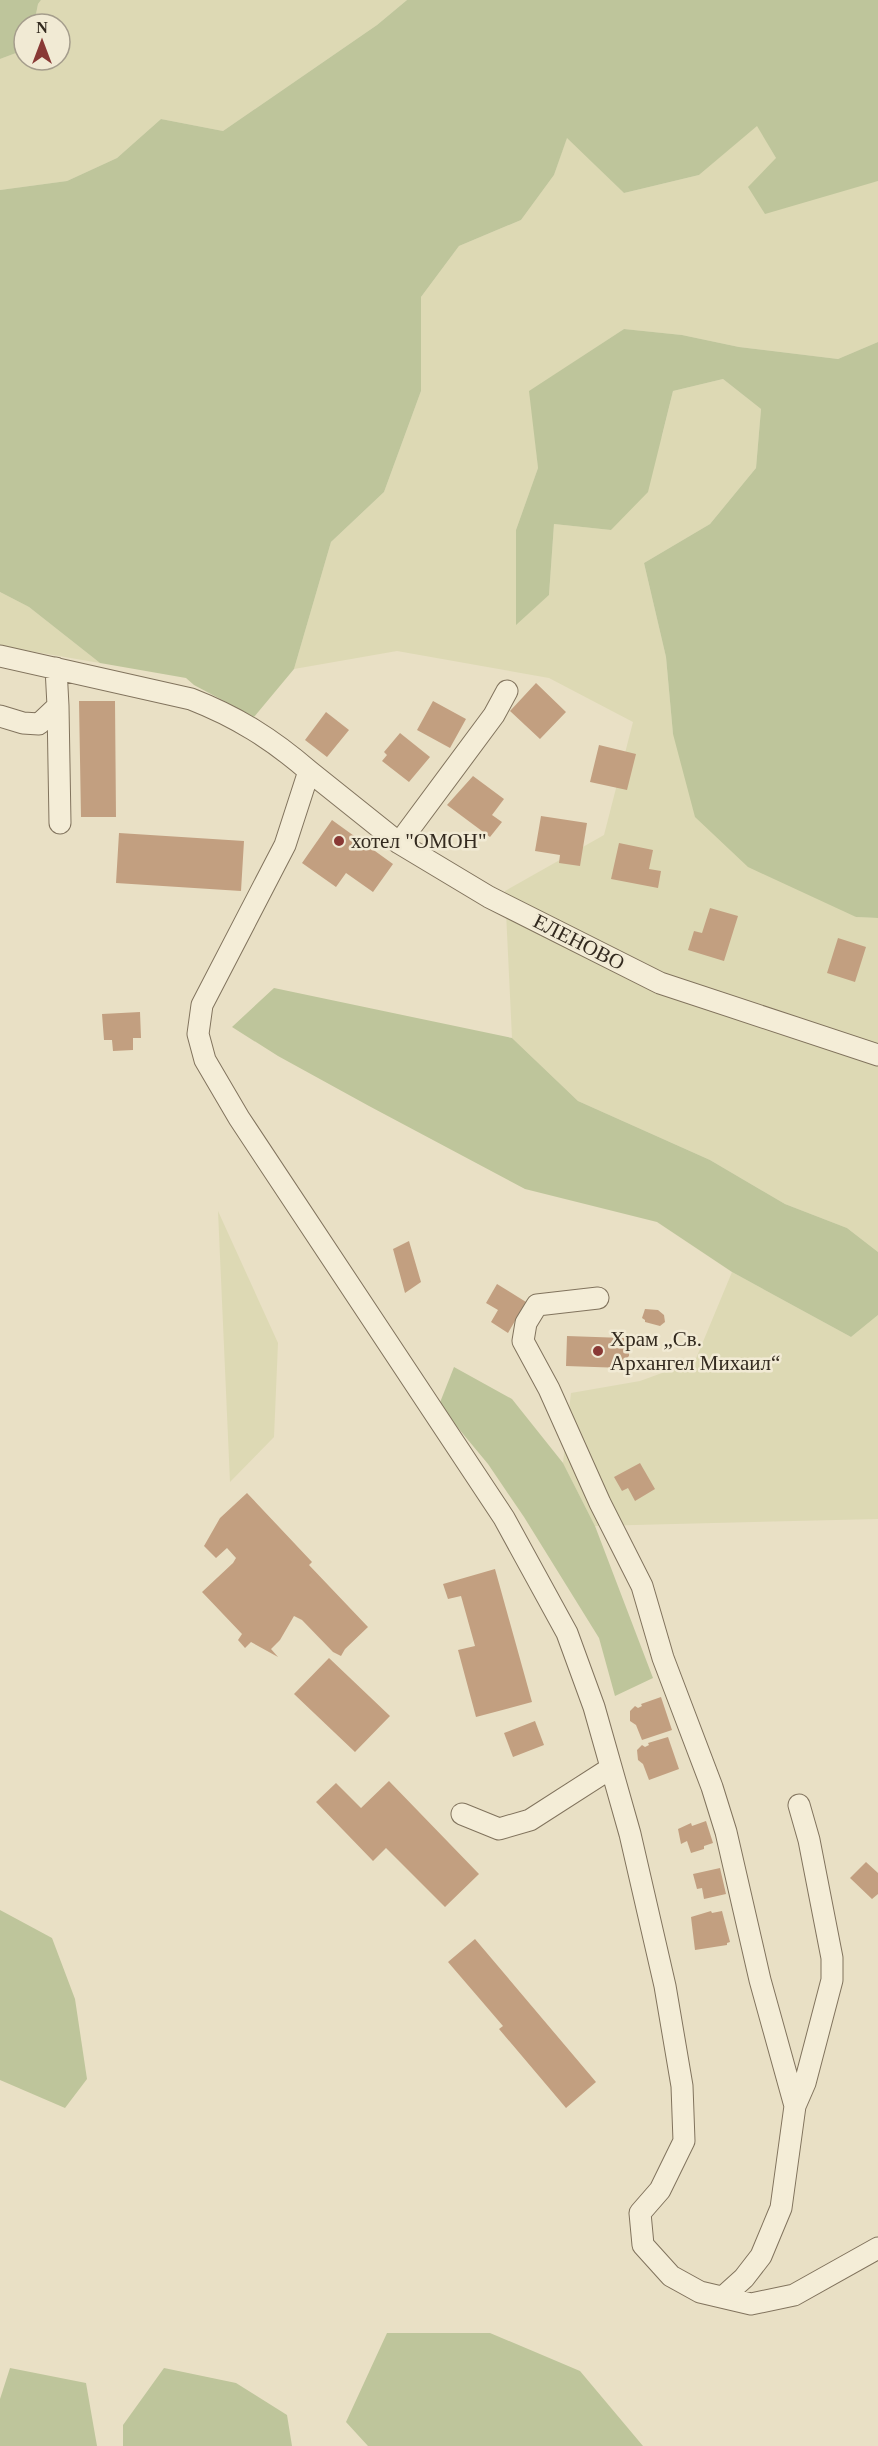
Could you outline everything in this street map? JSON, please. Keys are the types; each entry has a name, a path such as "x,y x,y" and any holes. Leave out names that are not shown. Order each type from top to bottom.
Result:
{"street":[{"name":"ЕЛЕНОВО","path":"0,656 191,699 214,708 277,744 399,843 489,897 660,983 878,1056"},
{"path":"56,668 60,823"},
{"path":"399,843 494,715 507,692"},
{"path":"0,716 23,723 39,724 58,706"},
{"path":"309,771 285,845 202,1005 198,1034 205,1060 246,1127 504,1518 567,1632 594,1707 630,1834 663,1976 682,2086 684,2141 660,2190 640,2213 643,2245 671,2276 700,2292 752,2304 794,2295 878,2248"},
{"path":"598,1298 537,1305 526,1323 523,1341 549,1389 600,1503 642,1586 663,1658 726,1832 760,1980 795,2106"},
{"path":"462,1814 499,1829 530,1820 611,1768"},
{"path":"723,2297 744,2278 761,2256 781,2208 795,2106 805,2083 832,1980 832,1958 809,1840 799,1804"}],"shaded area":[{"path":"41,0 407,0 377,25 223,131 161,119 117,158 67,181 0,190 0,59 12,54 12,72 72,72 72,12 36,12"},
{"path":"757,125 776,158 851,187 878,181 878,342 838,359 739,347 682,335 624,329 530,391 538,468 516,530 516,624 549,595 554,524 611,530 662,436 673,391 723,379 761,409 756,468 710,524 644,563 666,657 673,734 856,917 878,918 878,1252 847,1228 785,1204 710,1160 578,1101 512,1038 505,891 604,835 633,722 549,678 397,651 294,669 331,542 384,492 421,391 421,297 459,246 521,220 554,175 567,137 624,193 699,175"},
{"path":"0,592 29,607 100,663 0,646"},
{"path":"218,1211 278,1343 274,1437 230,1482"},
{"path":"732,1272 851,1337 878,1315 878,1519 595,1526 563,1463 571,1393 640,1381 695,1361"}],"green space":[{"path":"0,0 41,0 36,12 12,12 12,54 0,59"},
{"path":"407,0 878,0 878,181 765,214 748,187 776,158 757,126 699,175 624,193 567,138 554,175 521,220 459,246 421,297 421,391 384,492 331,542 294,669 254,717 194,685 186,678 100,663 29,607 0,592 0,190 67,181 117,158 161,119 223,131 377,25"},
{"path":"624,329 682,335 739,347 838,359 878,342 878,918 856,917 748,867 695,817 673,734 666,657 644,563 710,524 756,468 761,409 723,379 673,391 648,492 611,530 554,524 549,595 516,625 516,530 538,468 529,391"},
{"path":"274,988 512,1038 578,1101 710,1160 785,1204 847,1228 878,1252 878,1315 851,1337 732,1272 657,1222 525,1189 369,1106 278,1056 232,1027"},
{"path":"454,1367 512,1399 563,1463 595,1526 653,1678 615,1696 599,1638 524,1517 488,1464 439,1405"},
{"path":"0,1910 52,1938 75,1999 87,2079 65,2108 0,2080"},
{"path":"387,2333 490,2333 580,2371 643,2446 368,2446 346,2422"},
{"path":"10,2368 86,2383 97,2446 0,2446 0,2399"},
{"path":"164,2368 236,2383 287,2415 292,2446 123,2446 123,2425"}],"building":[{"path":"536,683 566,712 540,739 510,711"},
{"path":"79,701 115,701 116,817 81,817"},
{"path":"433,701 466,719 450,748 417,730"},
{"path":"326,712 349,730 327,757 305,740"},
{"path":"400,733 430,757 409,782 382,761 387,755 384,752"},
{"path":"599,745 636,754 627,790 590,782"},
{"path":"473,776 504,799 492,815 502,822 490,837 447,805"},
{"path":"541,816 587,823 580,866 559,863 560,855 535,851"},
{"name":"хотел \"ОМОН\"","path":"332,820 393,864 373,892 346,873 336,887 302,863"},
{"path":"119,833 244,841 241,891 116,883"},
{"path":"619,843 653,850 649,869 661,871 658,888 611,879"},
{"path":"710,908 738,916 724,961 688,950 694,931 702,933"},
{"path":"838,938 866,947 855,982 827,973"},
{"path":"140,1012 141,1038 133,1038 133,1050 113,1051 112,1040 104,1040 102,1014"},
{"path":"409,1241 421,1282 405,1293 393,1249"},
{"path":"497,1284 526,1302 508,1333 491,1322 498,1310 486,1303"},
{"path":"645,1309 658,1310 664,1315 665,1322 660,1326 645,1322 642,1318"},
{"path":"567,1336 624,1338 624,1346 629,1350 629,1356 624,1361 623,1368 566,1366"},
{"path":"640,1463 655,1489 635,1501 628,1488 622,1491 614,1477"},
{"path":"247,1493 312,1562 309,1565 368,1627 345,1649 341,1656 333,1652 302,1620 294,1616 280,1640 271,1649 278,1657 251,1642 245,1648 238,1640 242,1634 202,1592 236,1558 227,1548 216,1558 204,1546 220,1518"},
{"path":"495,1569 532,1702 476,1717 458,1650 475,1646 461,1596 448,1599 443,1584"},
{"path":"329,1658 390,1716 355,1752 294,1694"},
{"path":"661,1697 672,1730 642,1740 636,1725 630,1721 630,1711 635,1706 638,1708 642,1706 641,1704"},
{"path":"535,1721 544,1745 513,1757 504,1733"},
{"path":"668,1737 679,1769 649,1780 643,1764 638,1760 637,1750 642,1745 645,1747 649,1745 648,1743"},
{"path":"389,1781 479,1874 445,1907 386,1848 373,1861 316,1802 336,1783 361,1808"},
{"path":"706,1821 713,1843 691,1853 687,1841 681,1844 678,1829 691,1823 692,1826"},
{"path":"866,1862 878,1873 878,1894 872,1899 850,1878"},
{"path":"720,1868 726,1894 704,1899 702,1888 697,1889 693,1874"},
{"path":"711,1911 712,1913 722,1911 730,1942 727,1945 695,1950 691,1917"},
{"path":"475,1939 596,2082 566,2108 499,2029 503,2026 448,1962"}],"place":[{"name":"хотел \"ОМОН\"","path":"339,841"},
{"name":"Храм „Св. Архангел Михаил“","path":"598,1351"}]}
